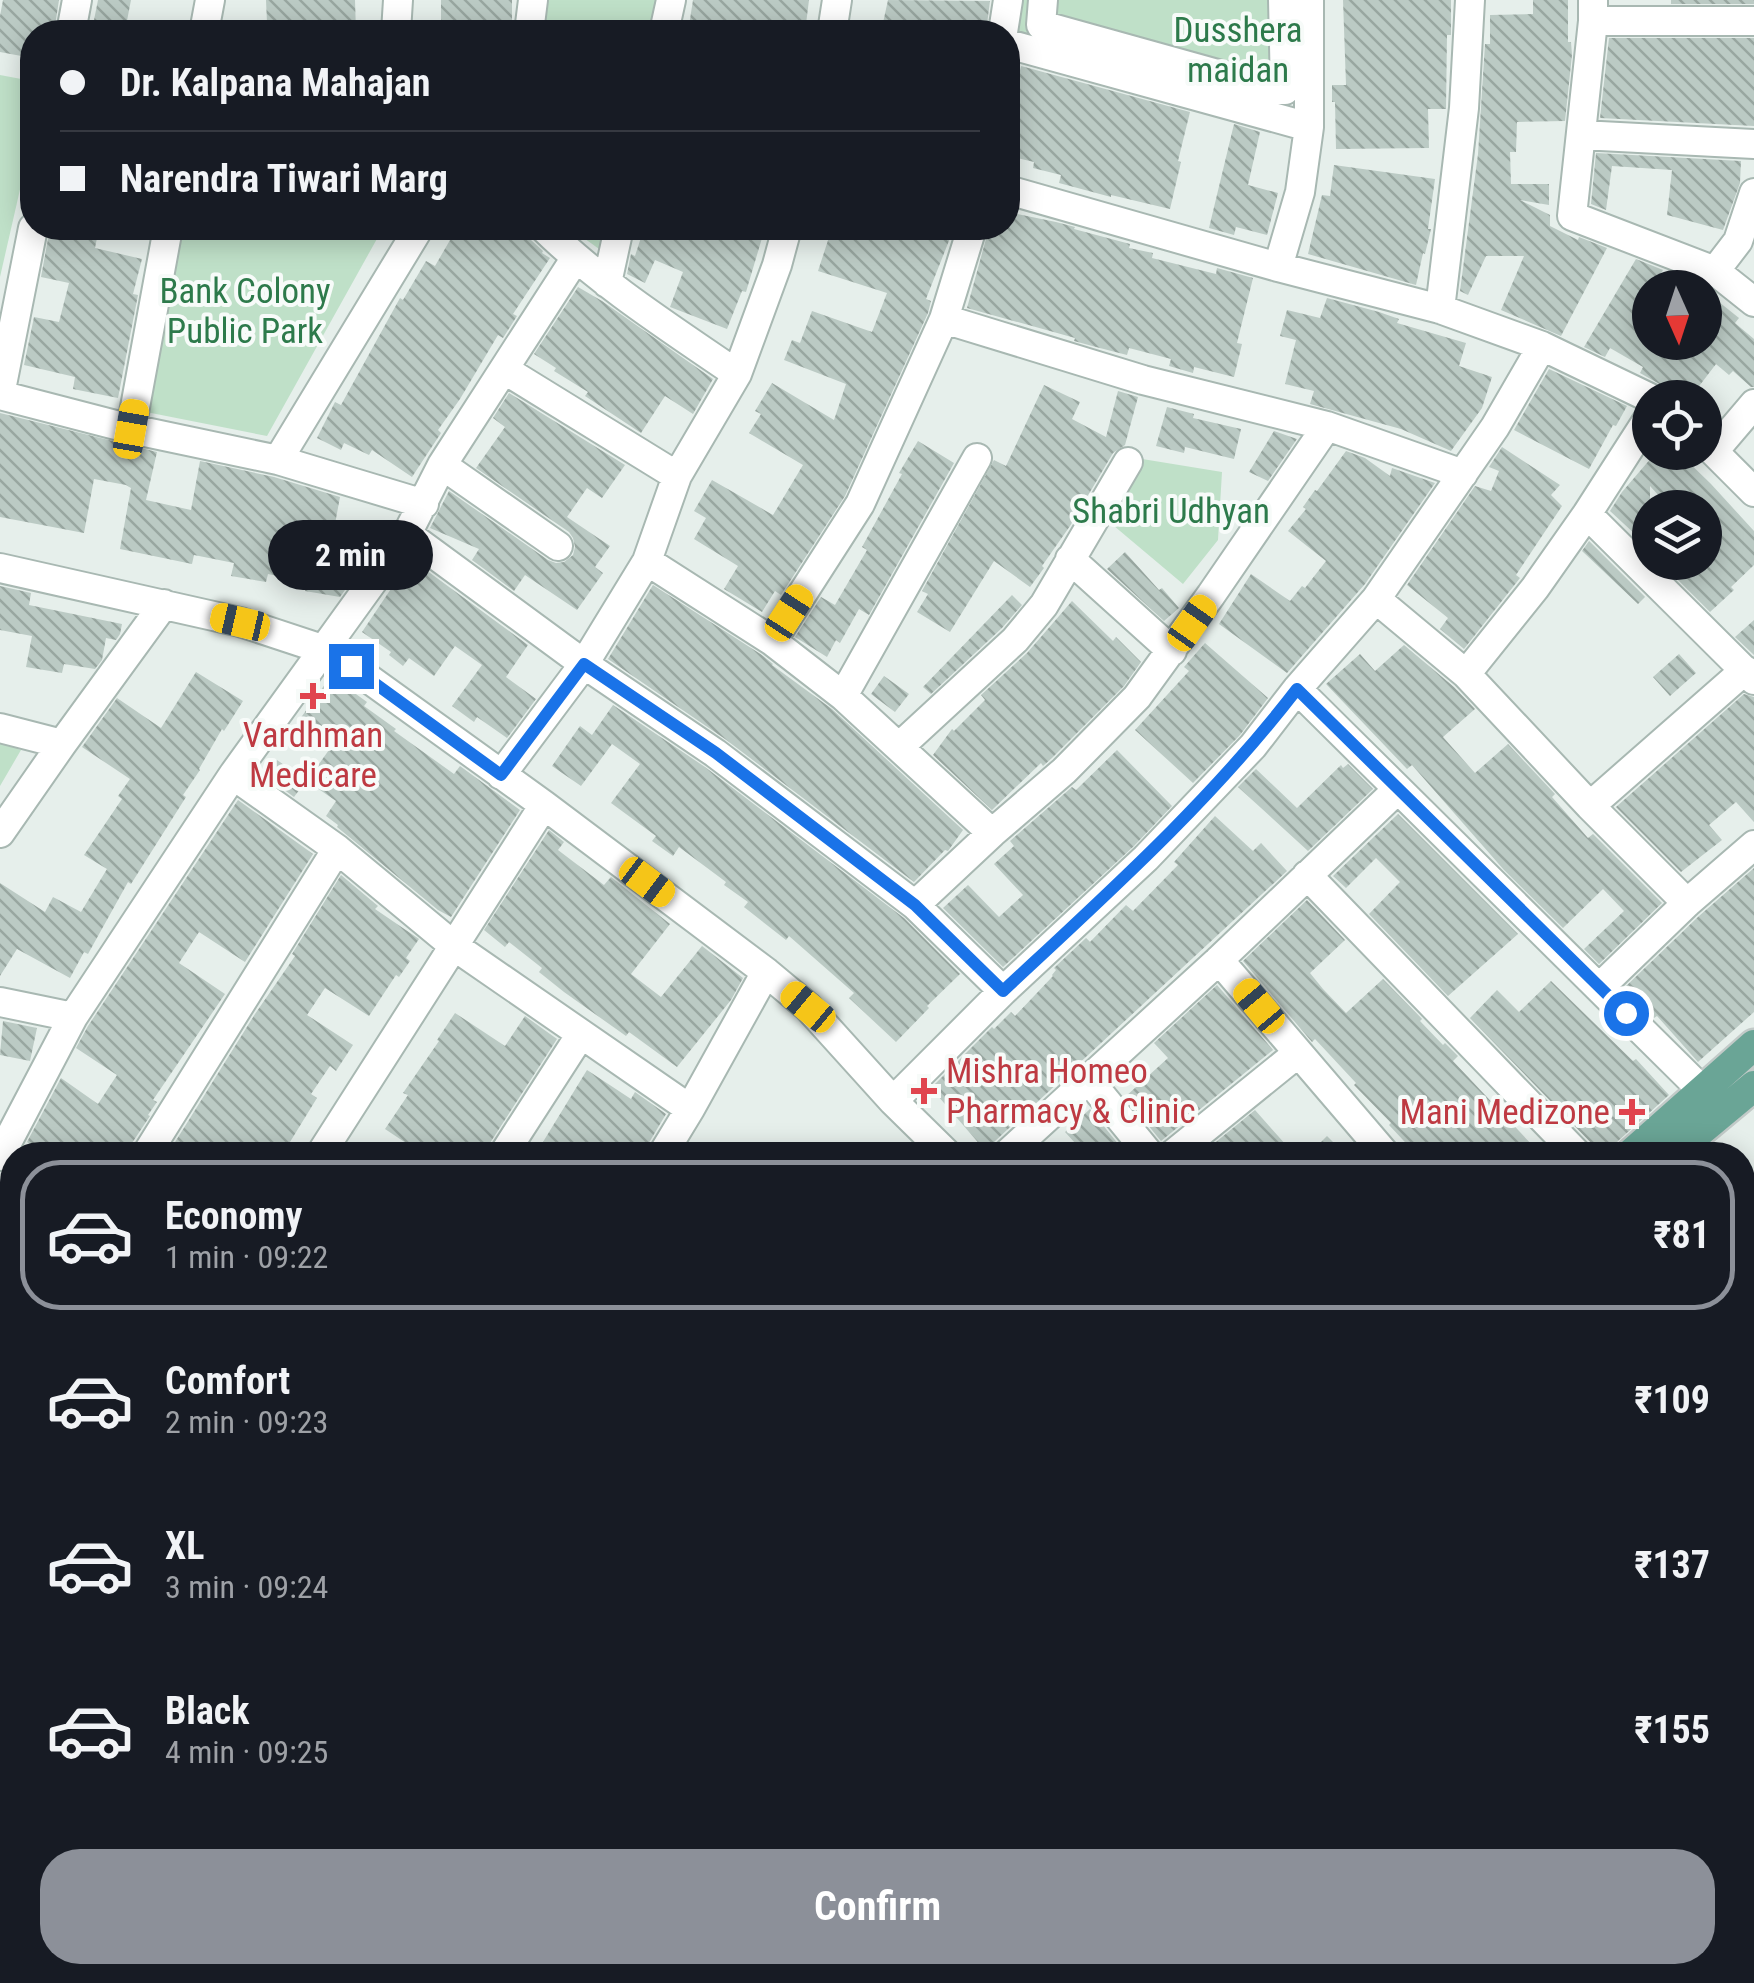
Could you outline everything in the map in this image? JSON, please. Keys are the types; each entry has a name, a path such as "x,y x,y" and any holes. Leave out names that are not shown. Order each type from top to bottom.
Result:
{"main road":[{"path":"1681,1142 1754,1044"},
{"path":"1650,1142 1713,1101 1754,1086"}],"street":[{"path":"1044,0 1041,25 1285,90 1284,0"},
{"path":"1278,267 1300,192 1309,126 1309,0"},
{"path":"1440,309 1464,108 1470,0"},
{"path":"1712,270 1572,216 1593,10 1754,21"},
{"path":"1020,47 1309,126"},
{"path":"1581,134 1754,144"},
{"path":"1020,193 1440,309 1542,346 1632,389"},
{"path":"1716,270 1738,241 1754,193"},
{"path":"31,240 0,395 131,429 278,460 424,504"},
{"path":"131,429 166,240"},
{"path":"278,460 412,240"},
{"path":"556,240 607,283 737,374"},
{"path":"607,283 616,240"},
{"path":"501,775 584,664 646,562 676,476 737,374 784,240"},
{"path":"772,640 860,504 944,320 968,240"},
{"path":"11,1142 73,1017 233,775 408,534 442,465 575,259"},
{"path":"1722,277 1754,302"},
{"path":"944,320 1143,380 1327,426 1463,474"},
{"path":"893,1101 1003,991 1146,858 1253,746 1376,599 1495,427 1542,346"},
{"path":"505,370 676,476"},
{"path":"1722,435 1754,404"},
{"path":"915,905 1064,771 1137,697 1327,426"},
{"path":"1466,674 1534,588 1632,444"},
{"path":"843,696 977,458"},
{"path":"1722,460 1754,492"},
{"path":"900,747 1015,640 1044,606 1128,462"},
{"path":"442,465 558,546"},
{"path":"1587,514 1750,675 1590,806"},
{"path":"408,534 584,664 716,753 915,905 1003,991"},
{"path":"1070,560 1172,651"},
{"path":"646,562 772,640 843,696 992,833"},
{"path":"0,568 240,622 322,650 351,666 766,972 808,1007 935,1142"},
{"path":"1376,599 1466,674 1687,903"},
{"path":"0,834 164,604"},
{"path":"1297,689 1713,1101"},
{"path":"0,728 62,744"},
{"path":"233,775 337,849 454,946 690,1110"},
{"path":"1020,1142 1398,789"},
{"path":"328,1142 544,805"},
{"path":"1600,987 1754,845"},
{"path":"154,1142 337,849"},
{"path":"1308,875 1565,1142"},
{"path":"1219,960 1375,1142"},
{"path":"670,1142 766,972"},
{"path":"0,1002 73,1017"},
{"path":"511,1142 581,1034"},
{"path":"1188,1142 1298,1053"},
{"path":"1088,1080 1139,1142"}],"green space":[{"path":"546,0 663,0 659,20 543,20"},
{"name":"Dusshera maidan","path":"1022,0 1287,0 1289,115 1020,38"},
{"path":"0,75 20,79 20,190 0,277"},
{"name":"Bank Colony Public Park","path":"179,240 376,240 267,436 141,411"},
{"path":"587,240 609,240 606,254"},
{"name":"Shabri Udhyan","path":"1130,457 1222,472 1218,540 1183,584 1101,515"},
{"path":"0,729 25,736 0,786"}],"building":[{"path":"3,0 59,0 56,20 20,20 20,56 0,52"},
{"path":"98,0 131,0 127,20 94,20"},
{"path":"266,0 355,0 356,20 267,20"},
{"path":"441,0 512,0 512,20 441,20"},
{"path":"693,0 809,0 806,20 690,20"},
{"path":"888,0 990,1 988,20 884,20"},
{"path":"1343,0 1451,0 1446,109 1428,109 1429,148 1336,149 1332,85 1346,85"},
{"path":"1533,0 1568,0 1568,42 1572,55 1565,121 1517,122 1516,152 1510,152 1511,184 1549,184 1549,205 1520,200 1550,215 1550,226 1607,248 1561,336 1501,310 1524,256 1486,256 1468,295 1460,291 1478,154 1485,44 1490,44 1490,15 1533,14"},
{"path":"1671,0 1754,0 1754,4 1671,4"},
{"path":"1609,38 1754,38 1754,126 1600,118"},
{"path":"1021,66 1190,112 1170,209 1059,183 1061,175 1033,168 1034,162 1020,159"},
{"path":"1234,124 1260,132 1248,185 1278,193 1267,235 1236,227 1234,235 1209,228"},
{"path":"1596,153 1741,161 1740,183 1723,230 1667,215 1672,170 1612,166 1606,210 1591,204"},
{"path":"1334,165 1435,179 1431,229 1416,285 1308,254 1322,195 1330,196"},
{"path":"1020,214 1130,244 1129,248 1153,253 1152,258 1216,274 1217,268 1253,278 1237,343 1242,344 1234,377 1194,367 1193,373 1169,366 1171,359 1129,348 1127,355 967,308 986,240 1020,240"},
{"path":"48,240 97,240 95,248 142,259 118,398 73,389 75,377 24,365 34,317 59,322 69,283 41,277"},
{"path":"450,240 531,240 550,258 513,314 517,316 503,338 498,335 438,430 441,433 412,477 372,450 369,455 344,443 341,450 317,438 335,402 341,405 400,298 403,300 426,261 435,266"},
{"path":"640,240 761,240 746,292 742,291 727,329 670,307 683,272 655,260 645,283 627,274 631,254 635,256"},
{"path":"828,240 949,240 926,299 931,301 928,313 845,496 781,595 775,591 762,612 724,589 738,566 694,539 706,518 694,511 712,480 773,515 803,465 749,433 761,414 755,411 772,383 834,420 846,384 784,360 792,340 800,343 812,311 872,332 887,293 818,271"},
{"path":"1636,259 1663,270 1632,270 1632,360 1722,360 1722,304 1739,318 1735,323 1754,339 1754,387 1716,364 1704,380 1652,380 1640,373 1643,367 1610,348 1605,357 1584,347"},
{"path":"578,287 713,379 693,414 665,396 641,433 585,396 588,392 534,354"},
{"path":"1327,298 1466,343 1459,366 1492,377 1482,408 1451,451 1401,429 1310,404 1314,391 1285,384 1296,340 1280,336 1287,310 1320,318"},
{"path":"1549,369 1627,406 1589,469 1514,430"},
{"path":"1044,385 1080,402 1072,419 1106,437 1118,391 1138,397 1125,445 1113,453 1030,587 994,561 950,632 917,612 928,594 922,591 994,460 1006,466"},
{"path":"509,393 625,465 602,498 587,488 567,517 610,546 595,567 603,573 577,610 525,575 514,591 472,560 479,549 430,528 449,491 548,560 564,562 573,555 575,547 569,532 476,468 505,427 493,418"},
{"path":"1167,407 1194,414 1193,418 1241,429 1234,459 1185,447 1184,453 1156,446"},
{"path":"0,413 157,452 146,500 191,510 200,461 340,497 330,551 352,555 345,590 340,597 305,591 307,582 268,574 266,582 231,576 234,563 194,555 192,564 120,549 131,488 126,485 94,479 84,533 0,517"},
{"path":"1274,431 1297,439 1268,481 1249,472"},
{"path":"918,441 954,463 869,615 859,609 840,643 836,640 827,657 795,637 821,597 835,605 867,550 862,547"},
{"path":"1502,447 1560,485 1551,495 1562,506 1516,575 1520,578 1464,649 1440,629 1448,618 1407,585 1475,486 1491,491 1499,471 1489,467"},
{"path":"1346,451 1365,458 1390,476 1392,468 1435,483 1365,584 1287,673 1219,624 1251,574 1290,601 1326,561 1288,531"},
{"path":"1641,470 1697,470 1716,490 1654,490 1650,486 1650,490 1632,490 1632,531 1610,511"},
{"path":"1722,496 1754,531 1754,565 1710,612 1678,580 1722,580"},
{"path":"1589,541 1645,597 1638,604 1582,551"},
{"path":"1125,552 1179,608 1164,621 1107,569"},
{"path":"411,559 528,645 506,677 536,699 507,738 477,717 474,722 452,706 482,665 455,646 434,676 409,658 403,666 389,655 391,652 362,632"},
{"path":"653,585 762,655 832,709 963,830 948,851 914,882 725,739 608,659"},
{"path":"0,586 31,593 29,605 122,624 120,634 116,640 106,638 102,660 95,669 64,664 62,673 26,667 32,636 0,630"},
{"path":"1012,595 1022,605 1002,628 931,694 923,687"},
{"path":"1072,601 1141,662 1124,686 1052,758 1043,766 1041,763 992,810 933,755 952,729 985,700 981,695 1027,653"},
{"path":"1754,620 1754,655 1735,637"},
{"path":"1205,643 1268,698 1240,735 1193,783 1135,730 1189,671 1184,667"},
{"path":"1404,645 1475,709 1443,737 1475,773 1508,744 1555,794 1552,797 1588,838 1593,834 1662,903 1599,964 1584,949 1624,911 1603,889 1563,928 1504,870 1412,765 1407,769 1326,684 1360,654 1375,671"},
{"path":"1679,654 1696,673 1670,696 1653,677"},
{"path":"196,672 243,701 222,729 183,795 186,797 131,884 128,882 88,954 84,952 70,978 17,949 0,976 0,883 45,912 53,897 81,912 107,869 84,855 122,799 118,796 130,779 82,747 117,698 161,728"},
{"path":"331,676 367,702 364,706 394,731 454,774 460,766 520,810 451,917 337,827 326,816 336,801 307,781 331,747 297,723"},
{"path":"884,676 909,694 895,712 871,694"},
{"path":"1744,694 1754,697 1754,822 1736,802 1709,825 1722,840 1681,872 1616,807"},
{"path":"613,705 705,767 904,918 960,974 896,1042 849,998 854,993 789,936 786,940 744,907 748,902 724,885 726,882 679,847 673,856 652,841 656,836 611,803 640,764 612,744 581,786 552,766 580,726 592,735"},
{"path":"1117,750 1172,806 1003,967 943,908 968,885 999,917 1023,895 994,864 1014,846 1010,841 1072,787 1076,790"},
{"path":"277,760 306,781 294,797 265,776"},
{"path":"1348,764 1373,789 1308,851 1238,787 1256,769 1297,808 1341,765 1343,768"},
{"path":"238,800 313,854 245,962 199,932 179,963 225,994 153,1100 157,1102 133,1142 27,1142 61,1078 98,1104 117,1075 76,1048"},
{"path":"1398,814 1518,934 1448,996 1369,914 1400,882 1376,858 1346,888 1333,876"},
{"path":"1215,816 1253,851 1261,843 1287,871 994,1142 978,1142 931,1088 992,1027 1011,1012 1015,1016 1053,976 1054,968 1086,938 1090,942 1126,905 1133,911 1178,865 1174,862"},
{"path":"549,830 564,842 558,850 604,885 611,877 670,924 631,974 661,997 702,946 743,978 731,1000 677,1067 564,992 509,942 505,947 484,930"},
{"path":"1754,868 1754,1012 1698,1062 1657,1016 1654,1018 1624,988"},
{"path":"341,875 378,906 375,909 419,939 406,958 410,961 369,1016 325,988 307,1015 353,1045 336,1071 330,1066 311,1094 317,1098 290,1142 175,1142 295,956 292,954"},
{"path":"1307,900 1345,940 1310,973 1323,989 1346,1013 1383,979 1443,1045 1458,1056 1453,1061 1529,1142 1405,1142 1243,961"},
{"path":"1551,981 1669,1095 1617,1142 1590,1142 1470,1018 1497,990 1519,1012"},
{"path":"1217,985 1273,1050 1161,1141 1125,1097 1168,1058 1154,1043"},
{"path":"455,1013 505,1046 525,1016 557,1039 491,1142 404,1142 385,1129"},
{"path":"3,1021 37,1028 30,1061 0,1055"},
{"path":"587,1070 631,1099 635,1092 666,1114 649,1142 543,1142"},
{"path":"1090,1109 1117,1142 1074,1142 1065,1132"},
{"path":"1255,1110 1283,1142 1216,1142"}],"place":[{"name":"Vardhman Medicare","path":"313,696"},
{"name":"Mishra Homeo Pharmacy & Clinic","path":"924,1091"},
{"name":"Mani Medizone","path":"1632,1112"}],"route":[{"path":"351,666 501,775 584,664 716,753 915,905 1003,991 1146,858 1253,746 1297,689 1626,1013"}]}
